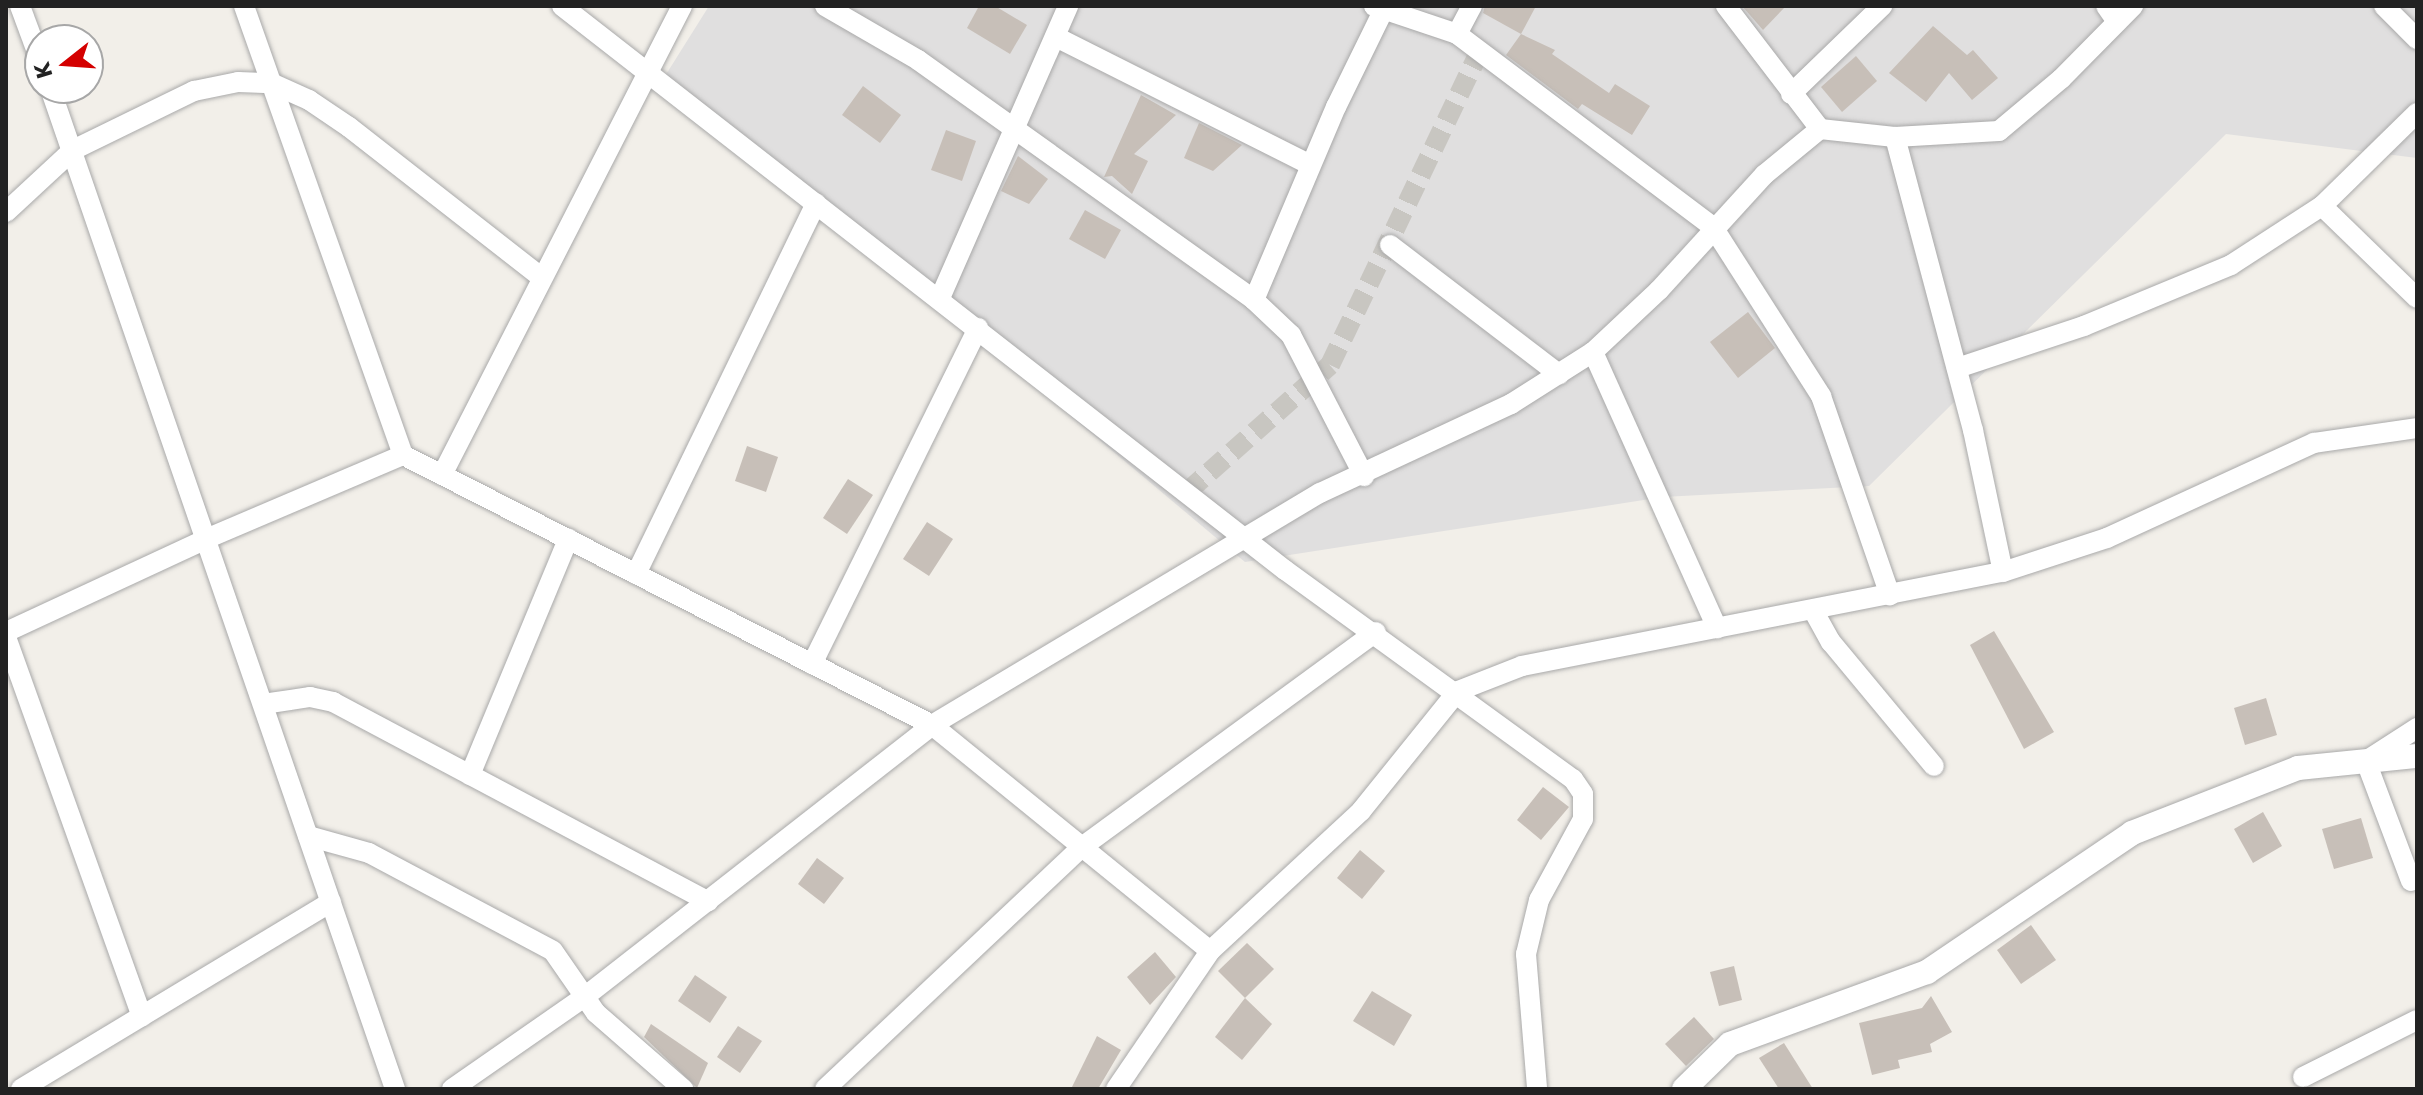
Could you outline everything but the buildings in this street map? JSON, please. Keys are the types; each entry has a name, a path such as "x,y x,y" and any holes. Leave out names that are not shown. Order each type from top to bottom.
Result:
{"street":[{"path":"244,6 403,455 932,725 1210,951"},
{"path":"562,6 1244,537 1458,691 1573,779 1585,803 1583,819 1543,892 1529,936 1525,971 1537,1089"},
{"path":"442,475 682,6"},
{"path":"825,6 918,60 1254,300 1291,335 1364,476"},
{"path":"940,298 1017,132 1068,6"},
{"path":"1457,34 1472,6"},
{"path":"1726,6 1820,129 1895,137 1999,131 2061,79 2112,14 2133,6"},
{"path":"1791,94 1882,6"},
{"path":"2384,6 2417,39"},
{"path":"1254,300 1379,7 1457,34 1713,227 1821,396 1890,595"},
{"path":"1056,37 1311,165"},
{"path":"6,212 73,150 194,91 238,82 271,83 309,100 349,127 542,278"},
{"path":"56,104 395,1089"},
{"path":"1957,368 2084,326 2231,265 2322,206 2417,113"},
{"path":"452,1089 587,995 932,725 1320,493 1364,476 1511,404 1593,352 1659,290 1713,227 1764,175 1820,129"},
{"path":"1895,137 1957,368 2003,572"},
{"path":"636,574 816,203"},
{"path":"2322,206 2417,298"},
{"path":"1390,245 1559,374"},
{"path":"812,664 978,328"},
{"path":"1593,352 1717,628"},
{"path":"1116,1089 1210,951 1361,811 1458,691 1522,666 2003,572 2107,538 2314,443 2417,428"},
{"path":"142,1016 6,635 206,539 403,455"},
{"path":"470,775 568,539"},
{"path":"1813,610 1831,642 1934,766"},
{"path":"825,1089 1082,847 1376,632"},
{"path":"263,704 310,697 333,702 708,901"},
{"path":"2366,761 2417,728"},
{"path":"1684,1089 1730,1044 1927,972 2132,833 2298,768 2417,756"},
{"path":"2366,761 2411,881"},
{"path":"308,836 369,853 553,951 587,995 596,1013 683,1089"},
{"path":"21,1089 331,902"},
{"path":"2303,1077 2417,1020"}],"shaded area":[{"path":"709,6 2417,6 2417,158 2226,134 1869,486 1663,497 1245,562 665,76"}],"tunnel":[{"path":"1187,492 1330,365 1480,50"}]}
